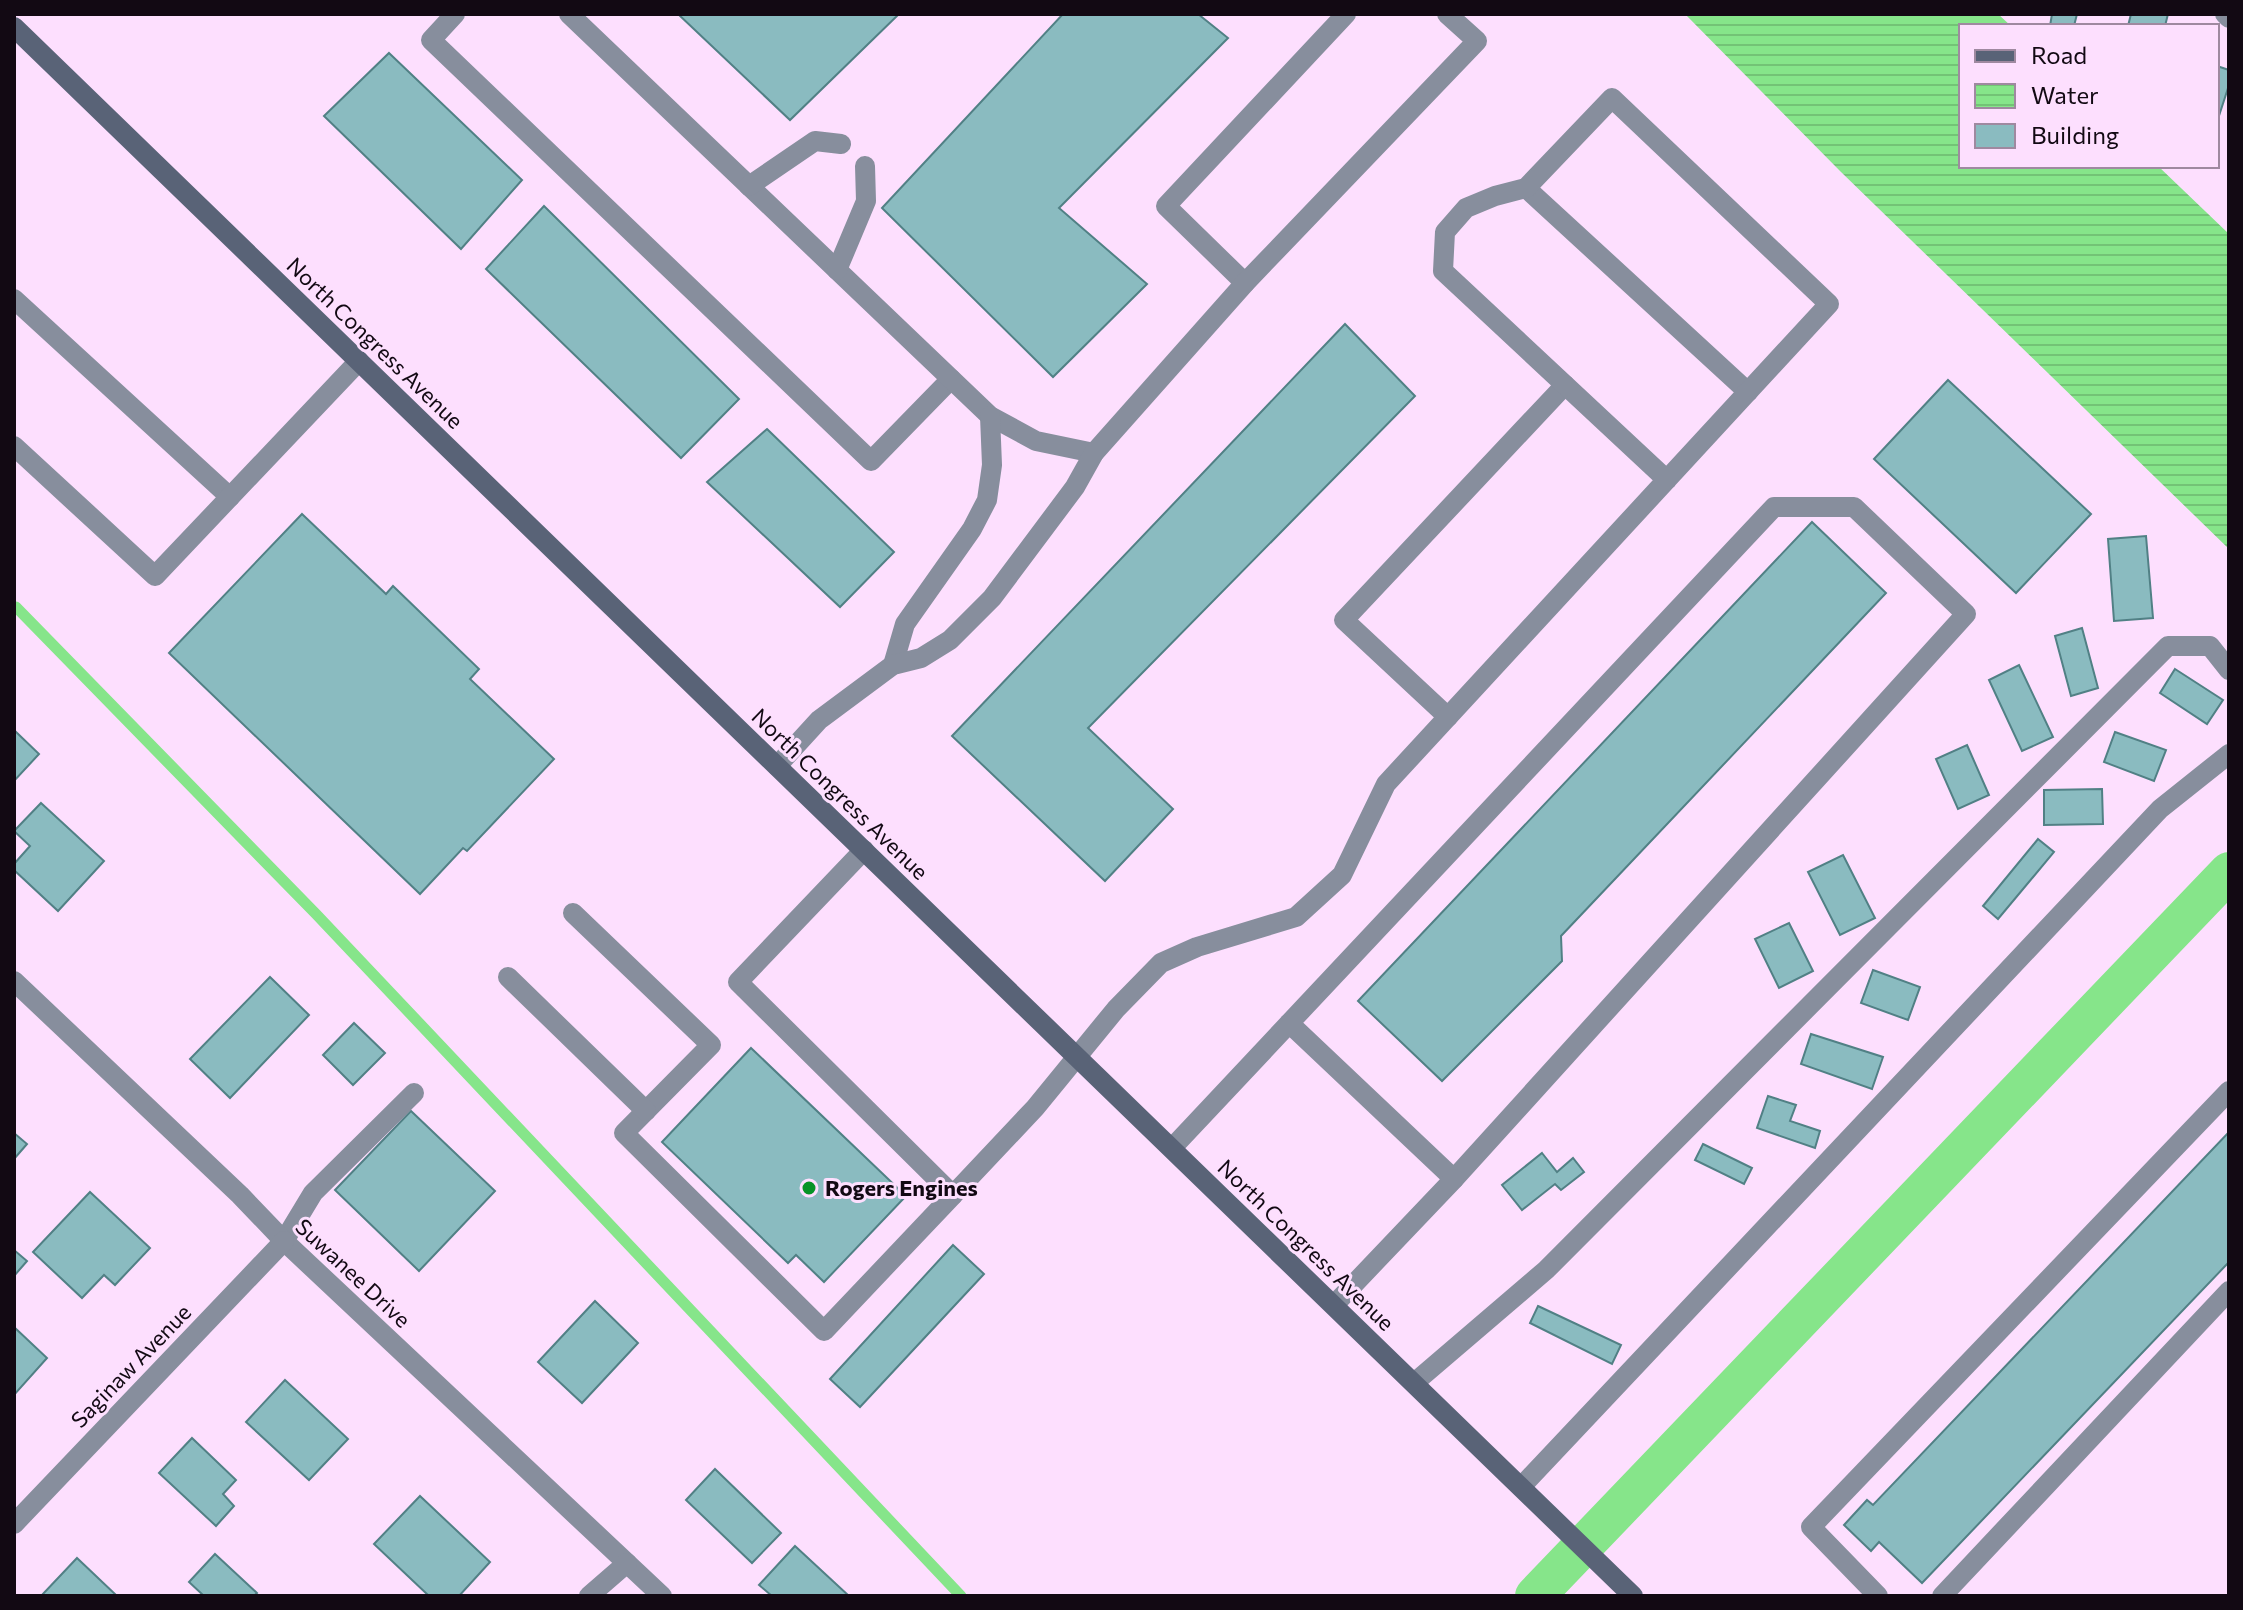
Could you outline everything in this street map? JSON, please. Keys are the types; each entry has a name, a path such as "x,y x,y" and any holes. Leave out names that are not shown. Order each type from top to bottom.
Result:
{"street":[{"path":"455,14 431,40 871,461 951,379"},
{"path":"569,14 990,416 1036,441 1094,453"},
{"path":"1245,283 1166,206 1346,14"},
{"path":"777,766 819,720 893,665 921,658 950,640 992,598 1075,487 1094,453 1245,283 1477,41 1447,14"},
{"name":"North Congress Avenue","path":"14,27 1633,1596"},
{"path":"573,913 711,1045 624,1133 824,1331 1035,1108 1116,1009 1161,963 1197,947 1296,917 1342,875 1386,784 1667,480 1829,304 1612,98 1526,188 1466,208 1445,232 1443,271 1667,480"},
{"path":"749,186 815,141 841,144"},
{"path":"837,270 866,201 865,166"},
{"path":"1526,188 1748,392"},
{"path":"14,299 230,497"},
{"path":"14,446 155,576 359,361"},
{"path":"1448,717 1344,620 1565,385"},
{"path":"893,665 905,624 972,529 987,500 992,465 990,416"},
{"path":"1172,1148 1774,507 1854,507 1966,614 1454,1179 1334,1305"},
{"path":"1414,1383 1546,1270 2168,646 2210,646 2229,670"},
{"path":"1523,1488 2160,809 2229,754"},
{"path":"864,850 738,982 953,1195"},
{"path":"508,977 646,1111"},
{"name":"Suwanee Drive","path":"14,981 284,1241 662,1596"},
{"path":"1289,1023 1454,1179"},
{"path":"1878,1596 1811,1527 2229,1091"},
{"name":"Saginaw Avenue","path":"14,1524 284,1241 313,1193 414,1093"},
{"path":"1942,1596 2229,1291"},
{"path":"589,1596 627,1563"}],"water":[{"path":"1685,14 1998,14 2009,24 1959,24 1959,168 2160,168 2229,234 2229,549 1840,171"}],"building":[{"path":"678,14 899,14 790,120"},
{"path":"1063,14 1198,14 1228,38 1059,208 1147,284 1053,377 882,208"},
{"path":"2052,14 2077,14 2074,24 2050,24"},
{"path":"2131,14 2168,14 2166,24 2128,24"},
{"path":"389,53 522,180 461,249 324,116"},
{"path":"2219,67 2229,70 2229,85 2219,116"},
{"path":"544,206 739,399 681,458 486,269"},
{"path":"1345,324 1415,396 1088,728 1173,809 1105,881 952,736"},
{"path":"1948,380 2091,514 2016,593 1874,459"},
{"path":"767,429 894,552 840,607 707,482"},
{"path":"302,514 386,594 393,586 479,669 470,679 554,759 467,851 463,848 420,894 169,653"},
{"path":"1812,522 1886,593 1561,936 1562,961 1442,1081 1358,1001"},
{"path":"2146,536 2153,618 2114,621 2108,539"},
{"path":"2082,628 2098,688 2071,696 2055,636"},
{"path":"2019,665 2053,737 2022,751 1989,680"},
{"path":"2175,669 2223,700 2207,724 2160,693"},
{"path":"14,730 39,754 14,781"},
{"path":"2115,732 2166,750 2154,781 2104,762"},
{"path":"1967,745 1989,795 1958,809 1936,759"},
{"path":"2102,789 2103,824 2044,825 2044,790"},
{"path":"41,803 104,861 58,911 14,870 14,864 30,846 14,831"},
{"path":"2038,839 2054,852 1998,919 1983,906"},
{"path":"1843,855 1875,918 1840,935 1808,872"},
{"path":"1789,923 1813,971 1779,988 1755,939"},
{"path":"1873,970 1920,987 1908,1020 1861,1003"},
{"path":"270,977 309,1015 230,1098 190,1059"},
{"path":"354,1023 385,1053 353,1085 323,1055"},
{"path":"1811,1034 1883,1057 1872,1089 1801,1064"},
{"path":"751,1048 906,1196 824,1282 796,1255 788,1263 662,1142"},
{"path":"1768,1096 1796,1105 1790,1121 1820,1131 1815,1148 1757,1128"},
{"path":"411,1111 495,1191 419,1271 335,1190"},
{"path":"2229,1132 2229,1262 1922,1583 1879,1542 1871,1551 1844,1525 1867,1500 1873,1505"},
{"path":"14,1133 27,1144 14,1159"},
{"path":"1703,1144 1752,1168 1744,1184 1695,1160"},
{"path":"1542,1153 1557,1172 1573,1158 1584,1172 1561,1190 1555,1184 1522,1210 1502,1185"},
{"path":"90,1192 150,1248 115,1285 104,1275 82,1298 33,1252"},
{"path":"953,1245 984,1274 860,1407 830,1379"},
{"path":"14,1250 27,1261 14,1276"},
{"path":"595,1301 638,1343 582,1403 538,1362"},
{"path":"1538,1306 1621,1345 1612,1364 1530,1323"},
{"path":"14,1327 47,1358 14,1395"},
{"path":"285,1380 348,1439 309,1480 246,1422"},
{"path":"192,1438 236,1480 223,1494 234,1506 216,1526 159,1473"},
{"path":"715,1469 781,1533 752,1563 686,1500"},
{"path":"420,1496 490,1562 459,1596 429,1596 374,1544"},
{"path":"795,1546 849,1596 772,1596 759,1585"},
{"path":"215,1554 257,1593 254,1596 204,1596 189,1582"},
{"path":"77,1558 116,1595 41,1596"}],"waterway":[{"path":"16,607 316,914 961,1596"},
{"path":"1535,1596 2229,872"}],"place":[{"name":"Rogers Engines","path":"809,1188"}]}
